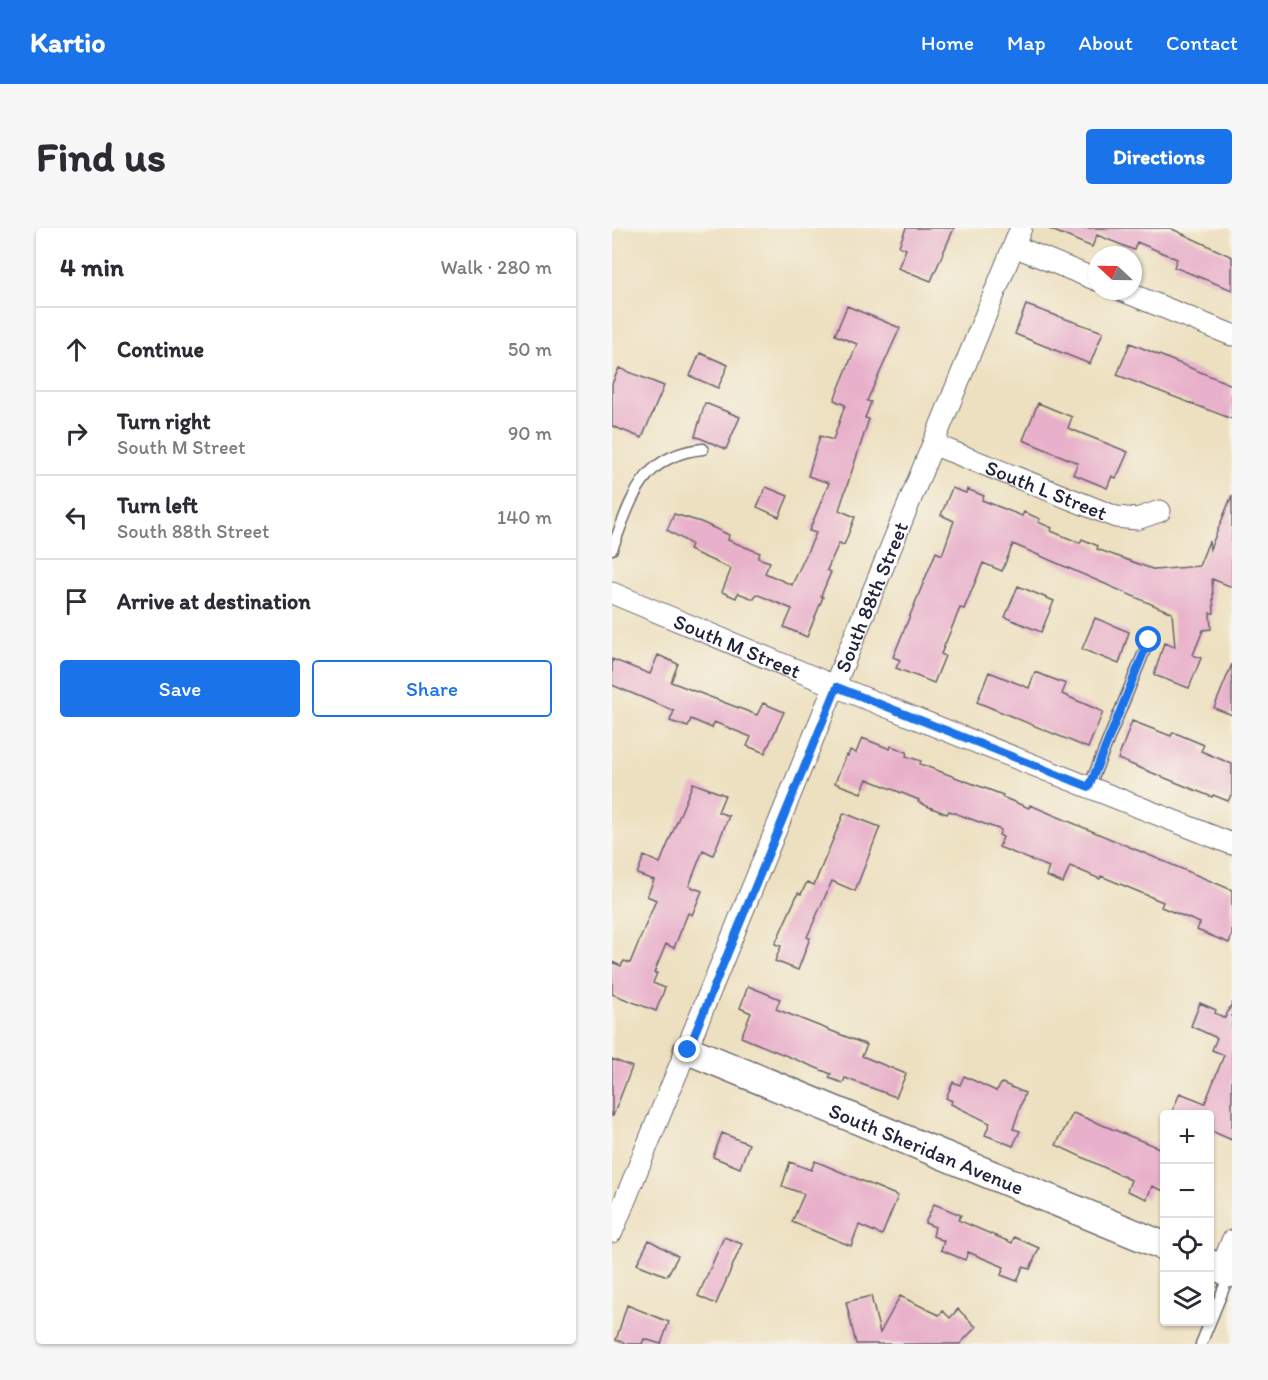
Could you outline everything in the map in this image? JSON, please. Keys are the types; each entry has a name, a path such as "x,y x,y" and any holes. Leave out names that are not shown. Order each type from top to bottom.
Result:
{"street":[{"path":"1018,237 1088,275"},
{"name":"South 88th Street","path":"612,1232 837,687 1018,237"},
{"path":"1142,299 1232,335"},
{"name":"South L Street","path":"935,445 1116,517 1137,519 1160,511"},
{"name":"South M Street","path":"612,593 837,687 1089,787 1231,840"},
{"name":"South Sheridan Avenue","path":"688,1050 1160,1244"},
{"path":"1223,1270 1232,1241"}],"lane":[{"path":"612,549 636,490 646,474 667,458 685,450 703,449"},
{"path":"1089,787 1149,640"},
{"path":"1201,1344 1223,1270"}],"building":[{"path":"906,228 954,228 931,281 898,268 906,249 899,246"},
{"path":"1047,228 1170,228 1232,257 1232,290 1174,267 1177,259 1137,242 1136,246 1124,246 1097,235 1092,246"},
{"path":"1026,305 1103,332 1090,364 1015,334"},
{"path":"847,306 900,328 867,401 871,402 865,418 869,419 839,510 855,517 844,545 839,543 827,570 831,572 807,637 784,627 792,609 756,594 754,599 738,593 736,598 722,592 731,569 689,550 691,544 667,530 674,514 701,522 729,535 728,540 760,553 758,558 770,562 765,573 792,585 816,533 809,531 829,483 808,476 815,452 820,436 833,440 845,405 834,400 857,344 835,335"},
{"path":"1130,343 1232,385 1232,419 1117,375"},
{"path":"700,353 728,365 718,388 690,376"},
{"path":"619,368 664,386 642,438 612,426 612,384"},
{"path":"705,403 740,417 726,449 695,436"},
{"path":"1038,403 1072,417 1068,428 1128,452 1116,478 1112,476 1107,488 1073,474 1078,463 1023,440"},
{"path":"766,487 788,496 779,517 757,507"},
{"path":"952,488 966,493 967,489 984,496 982,500 1022,516 1024,512 1040,519 1038,522 1052,528 1051,531 1080,543 1082,539 1098,546 1097,549 1155,570 1199,566 1209,541 1210,549 1232,495 1232,587 1212,579 1214,613 1210,613 1211,629 1203,630 1193,655 1201,658 1189,688 1154,675 1164,643 1175,647 1172,613 1013,544 1002,571 983,563 964,609 960,608 941,654 945,656 934,683 896,668 900,660 893,657 936,552 942,555 954,521 941,515"},
{"path":"1018,586 1054,601 1041,632 1005,617"},
{"path":"1095,618 1129,632 1119,664 1082,649"},
{"path":"658,655 678,664 671,682 757,715 763,703 784,712 765,753 747,746 751,737 714,722 712,728 691,719 688,727 670,721 674,711 612,685 612,659 650,674"},
{"path":"1232,664 1232,715 1214,708"},
{"path":"989,672 1029,688 1035,672 1066,684 1062,694 1103,712 1088,748 977,702"},
{"path":"1132,721 1171,736 1173,732 1204,745 1201,751 1232,764 1232,793 1228,801 1213,795 1212,797 1118,759"},
{"path":"862,738 890,749 891,746 907,752 906,756 921,761 920,764 1003,795 1002,797 1029,808 1030,805 1232,890 1232,935 1229,943 1197,930 1200,923 1161,907 1163,902 1101,876 1100,879 1070,866 1063,883 1046,876 1049,867 999,847 1003,837 999,835 1001,830 949,811 947,814 867,779 861,793 835,783 846,755 848,756 850,750 856,753"},
{"path":"693,783 725,795 718,812 729,816 713,855 703,850 689,886 702,891 692,915 688,913 674,948 666,944 654,973 657,973 653,983 665,988 656,1011 612,994 612,962 621,966 624,961 630,963 656,900 647,896 654,880 637,874 644,856 660,863"},
{"path":"844,813 880,827 855,891 832,881 807,937 810,938 798,970 775,961 781,946 775,944 798,893 801,894 807,882 814,885"},
{"path":"748,986 780,999 776,1009 867,1045 862,1056 906,1074 896,1097 845,1078 843,1083 829,1078 831,1074 741,1037 751,1013 740,1008"},
{"path":"1200,1003 1216,1010 1215,1013 1225,1018 1232,1003 1232,1140 1214,1132 1214,1110 1173,1110 1180,1093 1205,1103 1224,1055 1212,1050 1217,1038 1191,1026"},
{"path":"612,1059 632,1067 613,1116 612,1116"},
{"path":"964,1076 996,1091 1002,1083 1025,1093 1013,1129 1020,1131 1013,1146 985,1135 990,1123 951,1104 952,1101 946,1098 953,1082 960,1085"},
{"path":"1073,1113 1160,1148 1160,1189 1152,1186 1147,1199 1127,1191 1131,1180 1056,1145"},
{"path":"722,1133 749,1144 740,1168 713,1157"},
{"path":"815,1161 898,1196 882,1235 859,1225 851,1246 792,1222 804,1194 782,1186 790,1162 811,1170"},
{"path":"934,1204 961,1215 958,1220 1012,1243 1014,1237 1039,1248 1030,1269 1023,1267 1017,1281 1001,1275 1004,1267 968,1252 965,1260 941,1250 944,1241 933,1236 935,1227 925,1223"},
{"path":"724,1237 742,1244 716,1304 698,1296"},
{"path":"649,1240 678,1256 667,1276 637,1264"},
{"path":"871,1296 880,1333 900,1296 939,1315 943,1311 950,1318 958,1309 976,1327 960,1344 856,1344 846,1302"},
{"path":"627,1305 669,1322 661,1344 644,1339 642,1344 627,1344 616,1340"}],"route":[{"path":"688,1050 837,687 1089,787 1149,640"}]}
